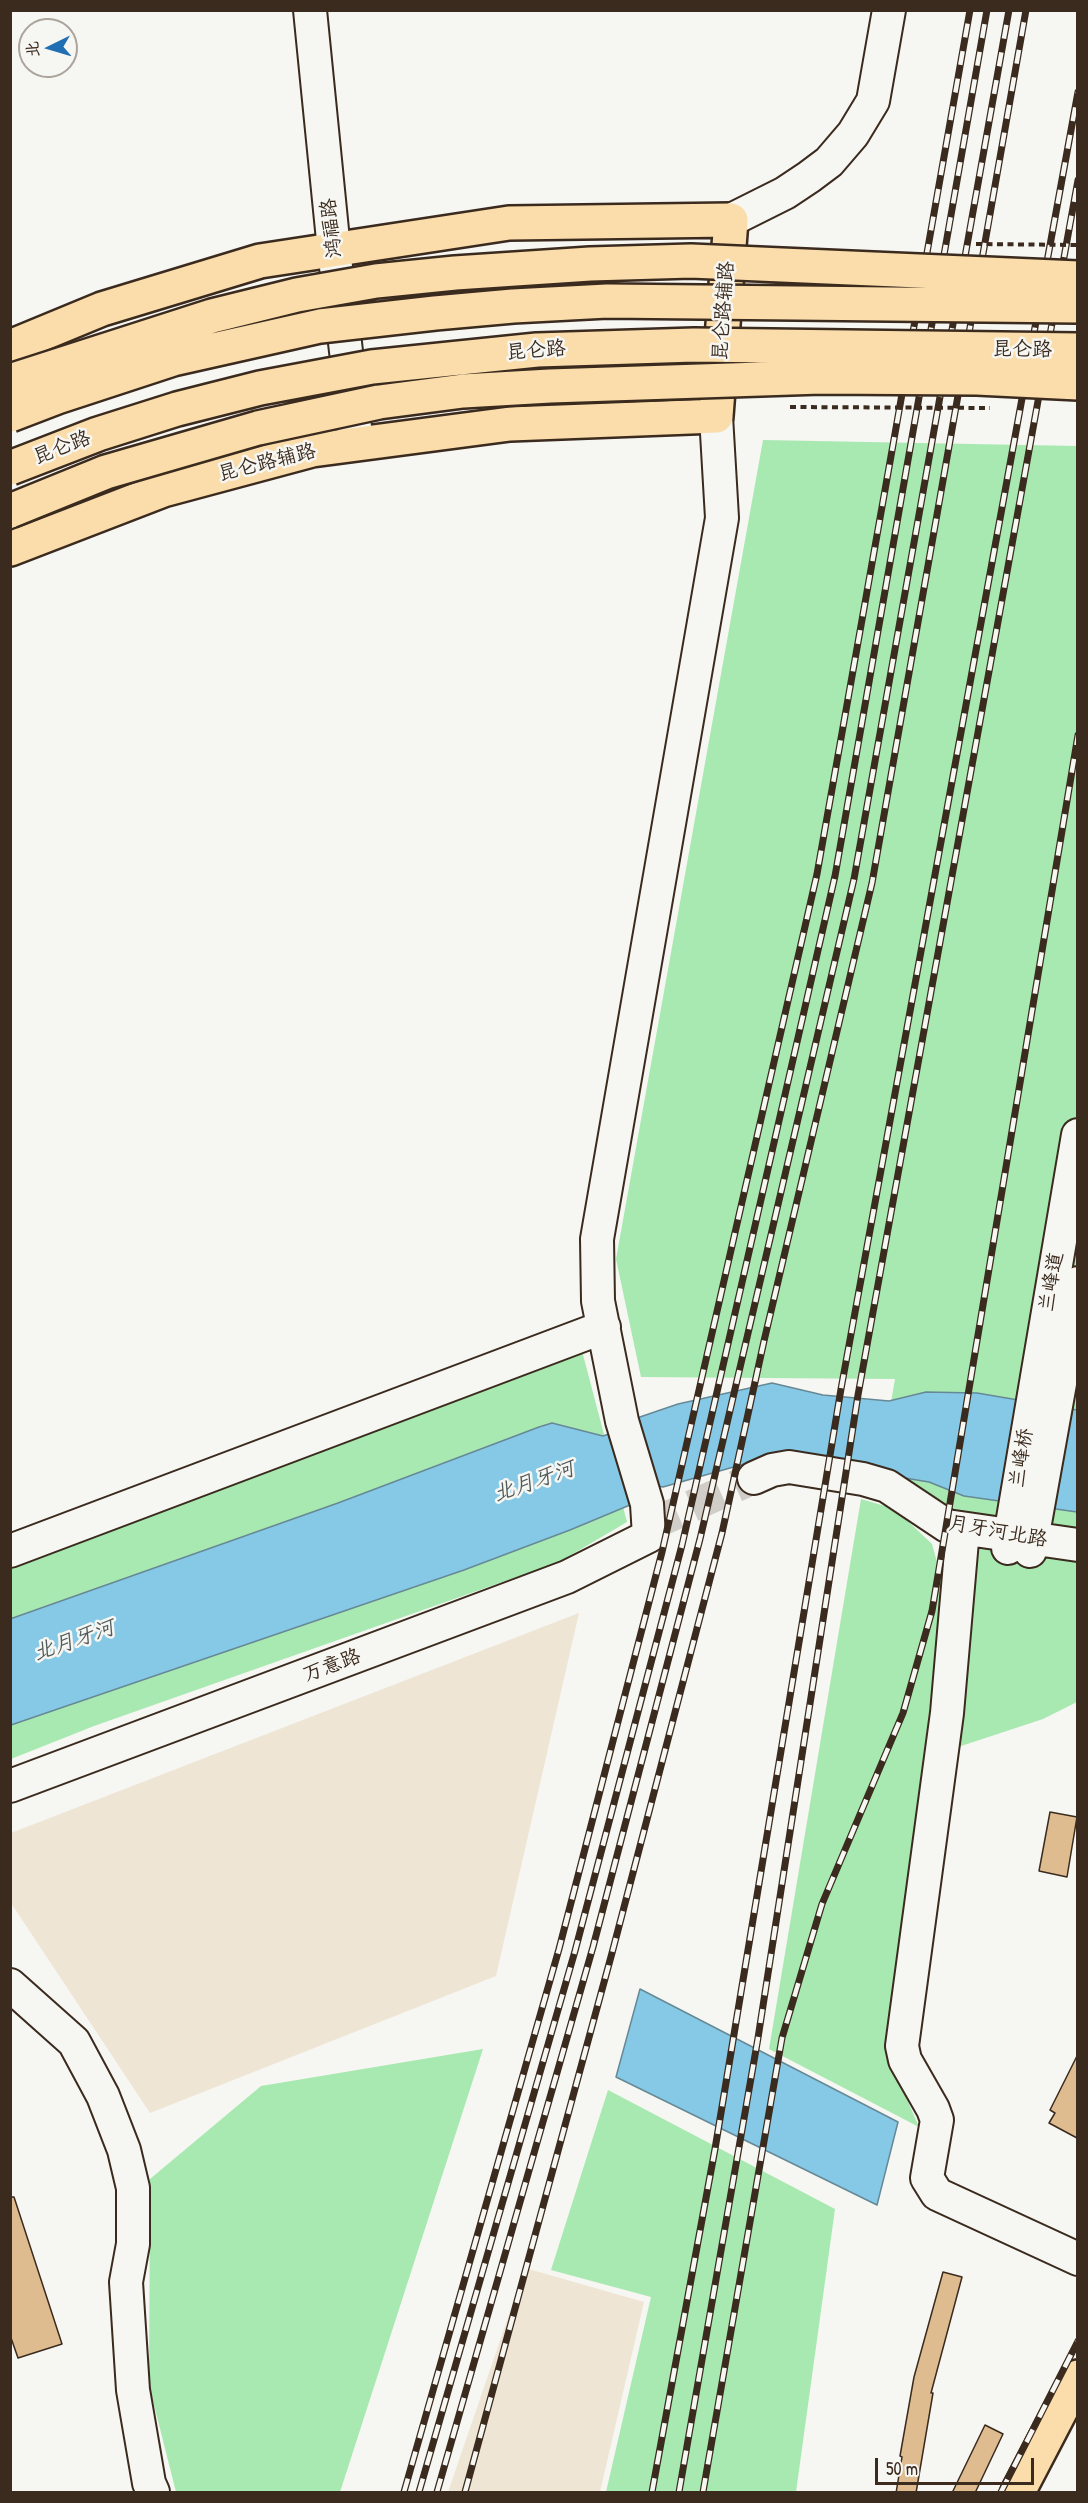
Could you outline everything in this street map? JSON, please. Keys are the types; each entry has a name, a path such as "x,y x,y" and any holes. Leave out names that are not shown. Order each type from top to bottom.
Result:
{"main road":[{"path":"10,347 102,309 260,261 509,223 731,220"},
{"name":"昆仑路辅路","path":"10,549 163,490 312,450 510,424 716,416 731,220"},
{"path":"10,381 212,316 297,295 365,283 514,268 849,257 1077,257"},
{"path":"697,262 1077,278"},
{"path":"10,415 173,359 320,326 435,313 607,301 1077,306"},
{"name":"昆仑路","path":"10,468 110,430 177,409 260,388 372,367 537,350 694,345 1077,350"},
{"path":"537,350 662,356 821,377"},
{"path":"977,378 1077,368"},
{"path":"10,511 106,472 258,428 379,402 463,391 821,377 977,378 1077,383"},
{"path":"1018,2493 1077,2377"}],"street":[{"name":"鸿福路","path":"310,10 334,250 357,444"},
{"path":"731,220 785,193 809,177 829,162 854,134 873,101 889,10"},
{"path":"648,1522 622,1421 598,1302 597,1239 722,518 716,416"},
{"name":"兰峰道","path":"1045,1397 1077,1135"},
{"name":"兰峰道","path":"1045,1397 1077,1283"},
{"path":"10,1551 604,1327"},
{"name":"兰峰桥","path":"1021,1537 1045,1397"},
{"name":"月牙河北路","path":"808,1479 784,1476 751,1484 772,1470 789,1467 875,1482 887,1486 962,1535"},
{"name":"月牙河北路","path":"861,1486 883,1492 944,1538 962,1535 1021,1537 1077,1545"},
{"name":"万意路","path":"10,1771 562,1569 648,1522"},
{"name":"万意路","path":"10,1786 556,1581 648,1522"},
{"path":"962,1535 947,1713 902,2046 905,2060 937,2120 927,2178 937,2194 1077,2259"},
{"name":"月牙河北路","path":"1021,1537 1077,1556"},
{"path":"10,1985 74,2042 103,2096 124,2150 133,2188 133,2244 126,2282 133,2390 149,2482 153,2493"}],"path":[{"path":"787,407 996,408"}],"shaded area":[{"path":"579,1613 496,1976 150,2113 11,1903 11,1833"},
{"path":"525,2268 644,2302 600,2492 448,2492"}],"green space":[{"path":"763,440 1077,446 1077,1702 1043,1719 949,1750 964,1516 917,1497 878,1477 895,1379 641,1377 616,1259"},
{"path":"581,1347 627,1522 559,1562 94,1726 11,1759 11,1562"},
{"path":"861,1499 895,1509 932,1544 945,1591 885,2049 919,2127 769,2049"},
{"path":"483,2049 340,2492 176,2492 149,2385 150,2179 261,2086"},
{"path":"608,2090 835,2209 796,2492 606,2492 651,2297 551,2270"}],"water":[{"name":"北月牙河","path":"772,1383 823,1395 889,1401 926,1392 977,1393 1077,1410 1077,1512 964,1496 929,1482 784,1458 769,1457 663,1487 629,1480 630,1505 570,1530 464,1570 11,1725 10,1619 338,1503 539,1427 552,1423 603,1436 632,1426 637,1418 678,1404"},
{"path":"640,1989 898,2122 877,2205 616,2077"}],"building":[{"path":"1050,1812 1077,1817 1067,1877 1039,1871"},
{"path":"1077,2056 1077,2138 1049,2123 1055,2113 1050,2110"},
{"path":"10,2197 14,2197 62,2344 18,2358 10,2335"},
{"path":"943,2272 962,2277 931,2393 933,2393 916,2493 896,2493 914,2377"},
{"path":"985,2425 1003,2434 975,2493 952,2493"}],"tunnel":[{"path":"648,1526 754,1478"}],"railway":[{"path":"404,2492 559,1949 662,1552 817,874 970,10"},
{"path":"419,2492 575,1951 682,1545 835,876 987,10"},
{"path":"437,2492 593,1947 700,1539 854,879 1009,10"},
{"path":"465,2492 612,1953 722,1533 764,1341 872,883 1026,10"},
{"path":"652,2492 715,2149 841,1389 1078,92"},
{"path":"679,2492 758,2038 858,1395 1078,180"},
{"path":"703,2492 782,2038 822,1904 903,1713 932,1611 1078,735"},
{"path":"1001,2492 1078,2341"}]}
